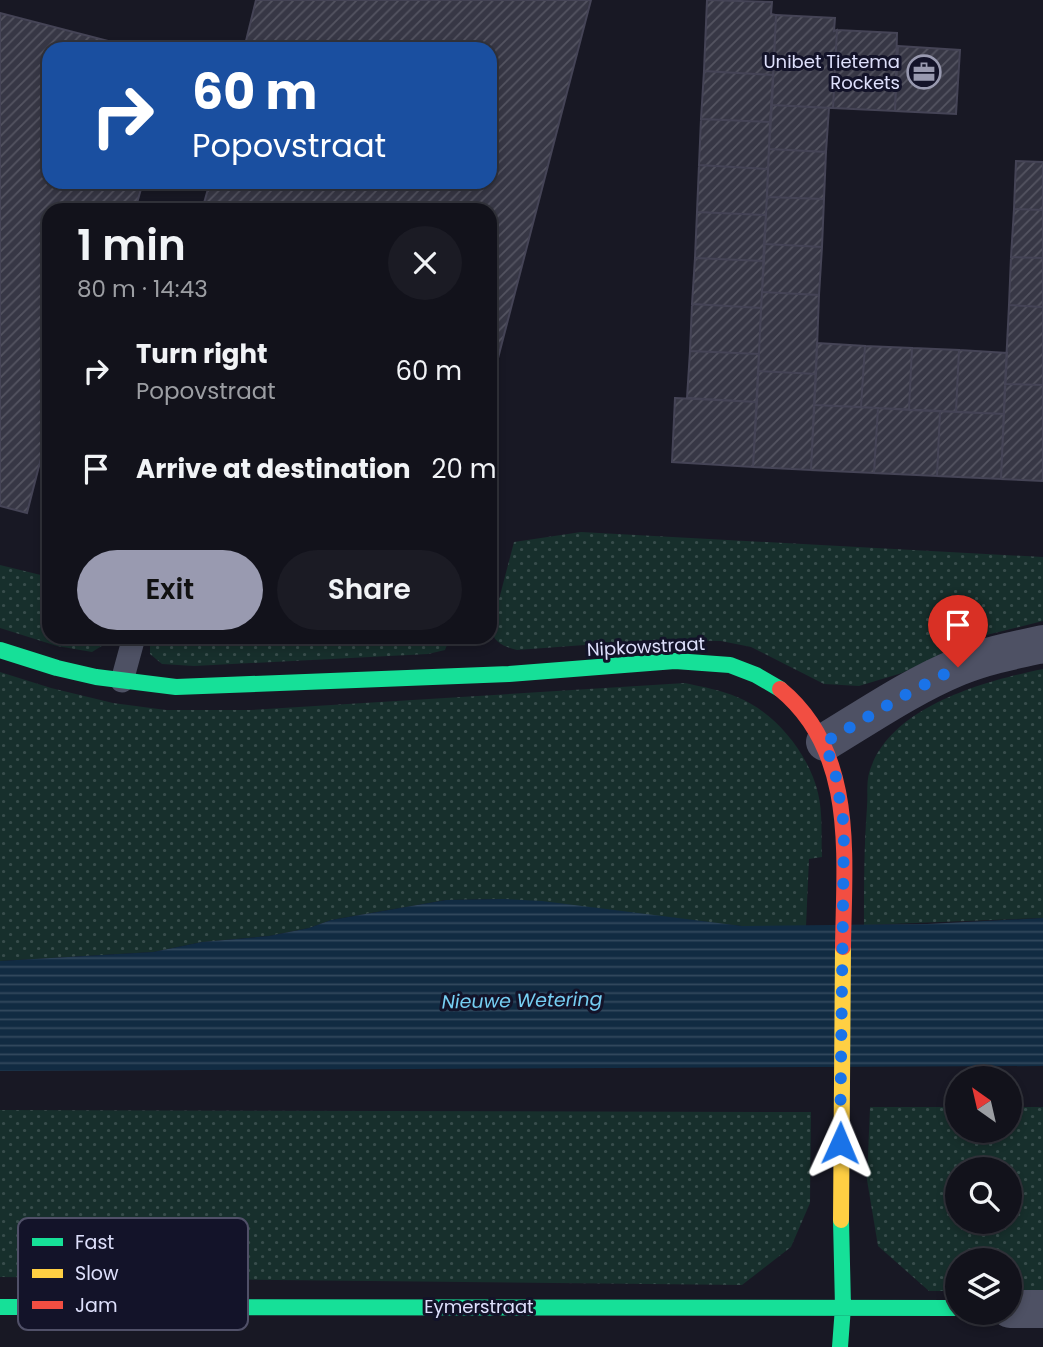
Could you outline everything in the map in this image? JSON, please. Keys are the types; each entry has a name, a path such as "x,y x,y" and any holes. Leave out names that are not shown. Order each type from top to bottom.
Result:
{"street":[{"path":"825,742 958,667 994,655 1043,644"},
{"name":"Nipkowstraat","path":"0,650 97,677 155,686 210,687 538,673 690,661 723,663 783,689 807,714 825,742 841,797 844,826 840,1121 843,1307 840,1347"},
{"name":"Eymerstraat","path":"0,1307 18,1307"},
{"name":"Eymerstraat","path":"248,1307 945,1308"},
{"path":"1022,1309 1043,1309"}],"lane":[{"path":"122,681 132,644"}],"green space":[{"path":"581,532 1043,557 1043,621 974,638 902,673 859,686 824,684 751,647 721,641 653,640 517,650 497,640 497,607 514,542"},
{"path":"0,565 42,575 42,641 0,628"},
{"path":"51,644 105,644 92,652"},
{"path":"150,644 447,644 445,650 428,654 194,666 162,664 150,654"},
{"path":"1043,669 1043,918 864,925 868,779 881,748 898,729 943,700 968,689"},
{"path":"0,672 113,703 166,710 251,710 685,683 725,692 751,704 777,724 798,749 813,778 821,809 822,857 809,859 806,926 742,926 503,899 446,900 331,920 309,928 269,936 202,942 153,952 0,961"},
{"path":"870,1107 945,1107 945,1143 1022,1143 1022,1107 1043,1107 1043,1290 1022,1290 1022,1248 945,1248 945,1291 929,1291 878,1246 867,1180"},
{"path":"0,1110 811,1112 810,1203 791,1247 742,1285 248,1280 248,1218 18,1218 18,1277 0,1277"}],"water":[{"name":"Nieuwe Wetering","path":"446,900 542,901 742,926 927,924 1043,918 1043,1066 0,1071 0,961 153,952 202,942 269,936 309,928 331,920"}],"building":[{"path":"256,0 591,0 497,362 497,203 204,203 208,189 497,189 497,42 246,42"},
{"path":"707,0 772,2 771,14 776,15 773,75 704,71"},
{"path":"0,13 112,42 42,42 42,189 141,189 137,203 42,203 42,454 27,513 0,506"},
{"path":"776,15 835,18 834,31 837,30 833,108 772,105"},
{"path":"837,30 897,33 895,111 833,108"},
{"path":"898,46 960,50 956,114 895,111"},
{"path":"704,71 773,75 770,122 701,119"},
{"path":"772,105 829,108 826,152 769,149"},
{"path":"701,119 770,122 768,169 699,165"},
{"path":"769,149 826,152 824,199 767,197"},
{"path":"1016,161 1043,162 1043,210 1014,209"},
{"path":"699,165 768,169 766,215 697,212"},
{"path":"767,197 824,199 822,247 764,244"},
{"path":"1014,209 1043,210 1043,258 1011,257"},
{"path":"697,212 766,215 764,261 695,258"},
{"path":"764,244 822,247 819,295 762,292"},
{"path":"1011,257 1043,258 1043,307 1009,305"},
{"path":"695,258 764,261 761,308 692,304"},
{"path":"762,292 819,295 816,374 758,371"},
{"path":"692,304 761,308 759,354 690,351"},
{"path":"1009,305 1043,307 1043,385 1005,384"},
{"path":"817,343 865,346 861,407 814,405"},
{"path":"865,346 912,348 909,410 861,407"},
{"path":"912,348 959,350 956,412 909,410"},
{"path":"959,350 1007,353 1004,414 956,412"},
{"path":"690,351 759,354 757,402 687,398"},
{"path":"758,371 816,374 811,470 753,467"},
{"path":"1005,384 1043,385 1043,481 1001,479"},
{"path":"675,398 757,402 753,467 672,462"},
{"path":"814,405 878,408 874,473 811,470"},
{"path":"878,408 940,411 937,476 874,473"},
{"path":"940,411 1004,414 1001,479 937,476"}],"traffic: fast":[{"path":"0,650 96,677 176,687 509,674 675,661 730,665 756,675 780,689"},
{"path":"840,1347 843,1307 841,1220"},
{"path":"0,1307 18,1307"},
{"path":"248,1307 945,1308"}],"traffic: slow":[{"path":"841,1220 843,947"}],"traffic: jam":[{"path":"780,689 805,714 822,743 834,775 844,842 843,947"}],"place":[{"name":"Unibet Tietema Rockets","path":"924,72"}],"route":[{"path":"840,1143 844,826 841,797 825,742 958,667"}]}
